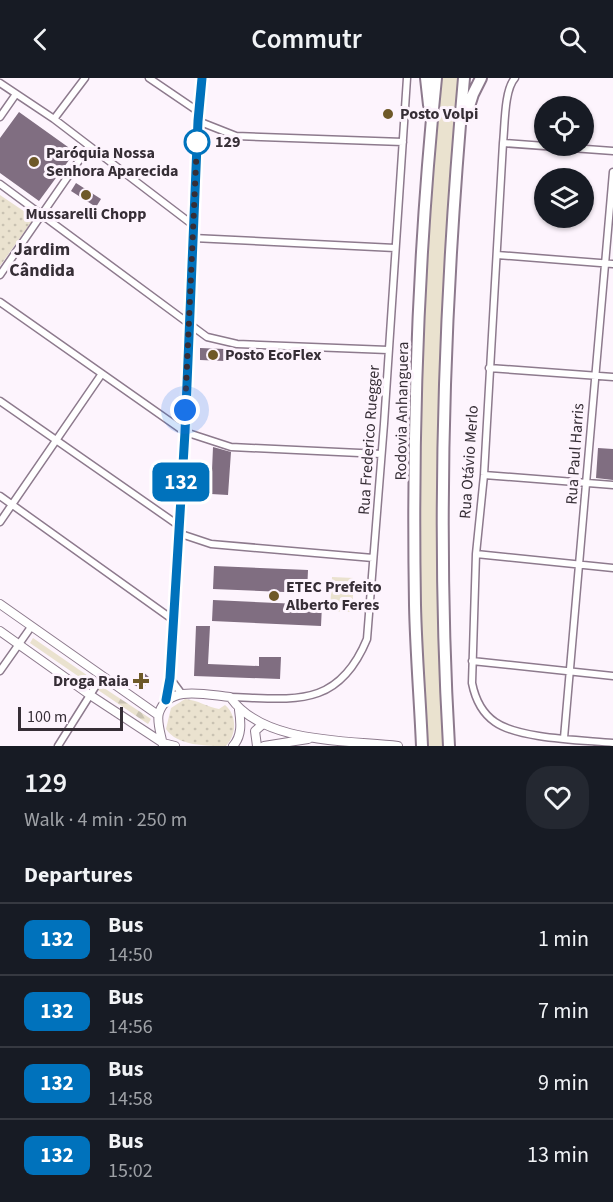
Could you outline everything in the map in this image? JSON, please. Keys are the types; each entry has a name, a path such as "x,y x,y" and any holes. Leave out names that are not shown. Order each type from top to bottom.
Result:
{"highway":[{"path":"426,78 431,130"},
{"name":"Rodovia Anhanguera","path":"422,746 415,607 416,425 422,253 436,78"},
{"path":"449,746 443,559 445,399 454,200 464,78"},
{"path":"454,200 465,122 473,94 481,78"}],"street":[{"path":"54,119 85,78"},
{"path":"149,78 199,112"},
{"path":"163,745 158,715 166,700 170,678 185,432 188,321 202,78"},
{"name":"Rua Frederico Ruegger","path":"230,697 289,699 306,697 327,690 344,678 362,653 367,639 407,78"},
{"name":"Rua Otávio Merlo","path":"515,78 508,92 503,143 484,475 476,554 472,661 474,694 482,709 495,722 528,734 613,743"},
{"path":"0,83 54,119 193,225"},
{"path":"0,117 16,94"},
{"path":"198,121 236,136 403,142"},
{"path":"503,143 613,151"},
{"path":"0,275 89,146"},
{"name":"Rua Paul Harris","path":"564,738 595,376 609,263 613,172"},
{"path":"0,184 207,337 237,344 388,350"},
{"path":"193,238 395,248"},
{"path":"497,255 609,263"},
{"path":"0,302 185,432 231,447 381,454"},
{"path":"489,368 613,377"},
{"path":"0,522 101,375"},
{"path":"0,401 178,525"},
{"path":"484,475 613,485"},
{"path":"0,496 172,619"},
{"path":"178,533 211,544 373,558"},
{"path":"476,554 613,568"},
{"path":"0,604 158,715"},
{"path":"0,671 31,627"},
{"path":"0,631 163,745 175,746"},
{"path":"472,661 613,676"},
{"path":"58,746 102,676"},
{"path":"170,678 181,693"},
{"path":"166,700 181,693 230,697 239,710 263,724 309,739"},
{"path":"233,746 237,741 241,725 239,710"},
{"path":"257,746 255,731 263,724"},
{"path":"264,746 309,739 398,746"}],"green space":[{"path":"440,78 460,78 450,190 445,746 426,746 419,611 421,387 426,261"},
{"path":"0,195 34,218 0,266"},
{"path":"332,577 354,578 352,612 330,611"},
{"path":"33,638 94,680 91,685 30,643"},
{"path":"101,686 151,719 148,724 98,690"},
{"path":"185,699 219,709 225,705 229,709 234,730 226,746 185,742 171,735 166,729 171,708"}],"building":[{"name":"Paróquia Nossa Senhora Aparecida","path":"19,112 75,152 39,201 0,173 0,138"},
{"name":"Mussarelli Chopp","path":"76,183 101,199 96,207 71,191"},
{"name":"Posto EcoFlex","path":"200,348 225,349 225,361 200,360"},
{"path":"213,447 231,452 228,495 211,494"},
{"path":"598,448 613,449 613,480 596,478"},
{"path":"214,566 308,570 307,593 213,589"},
{"path":"213,600 322,605 321,626 212,621"},
{"path":"196,626 210,626 208,664 259,666 259,657 281,657 280,679 194,676"},
{"name":"Droga Raia","path":"142,671 150,678 143,689 132,684"}],"bus line":[{"name":"132","path":"166,700 170,678 185,432 188,321 202,78"}],"place":[{"name":"Posto Volpi","path":"388,114"},
{"name":"129","path":"197,142"},
{"name":"Paróquia Nossa Senhora Aparecida","path":"34,162"},
{"name":"Mussarelli Chopp","path":"86,195"},
{"name":"Posto EcoFlex","path":"213,355"},
{"name":"ETEC Prefeito Alberto Feres","path":"274,596"},
{"name":"Droga Raia","path":"141,681"}],"district":[{"name":"Jardim Cândida","path":"42,259"}],"route":[{"path":"185,410 197,142"}]}
